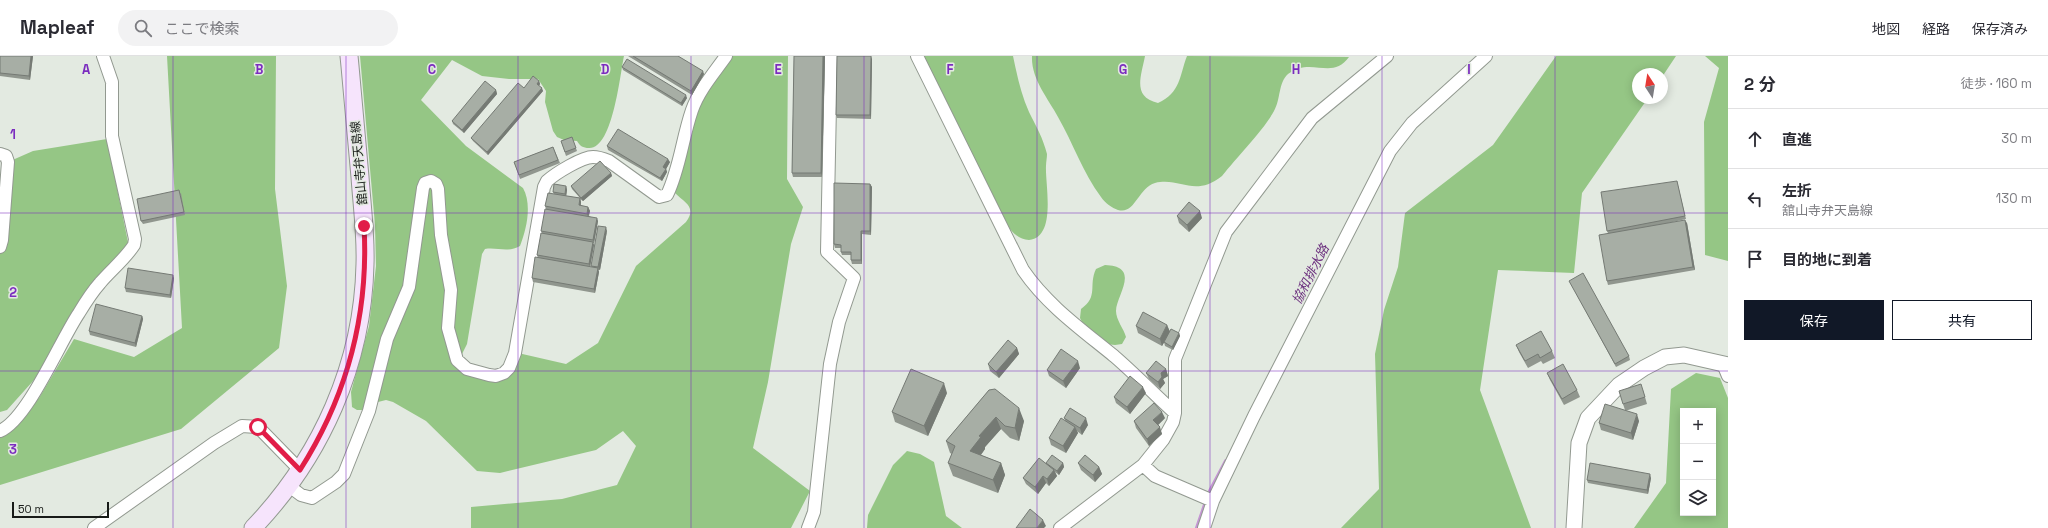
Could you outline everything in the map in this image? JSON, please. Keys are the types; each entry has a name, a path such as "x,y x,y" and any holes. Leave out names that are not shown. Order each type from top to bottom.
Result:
{"main road":[{"name":"舘山寺弁天島線","path":"252,528 289,486 320,436 337,400 355,344 362,305 365,239 349,56"}],"street":[{"path":"0,431 13,423 18,417 37,388 78,314 99,285 134,244 135,239 112,136 112,82 103,56"},
{"path":"289,486 301,495 312,498 336,482 344,474 369,411 387,339 409,287 423,188 425,183 431,181 436,184 438,189 441,235 451,290 448,328 457,360 467,369 489,375 504,373 509,368 515,353 544,187 547,181 583,160 592,157 600,157 658,197 667,195 676,176 688,123 697,98 726,56"},
{"path":"808,528 814,512 830,364 839,322 854,278 827,252 832,56"},
{"path":"917,56 1023,270 1033,284 1057,310 1115,357 1175,413"},
{"path":"1060,528 1143,465 1169,432 1175,413 1176,359 1226,232 1312,118 1386,56"},
{"path":"1204,528 1208,499 1390,151 1412,123 1486,56"},
{"path":"0,154 6,156 8,162 2,240 0,247"},
{"path":"1574,528 1579,444 1588,418 1619,386 1644,368 1665,357 1684,355 1726,368"},
{"path":"94,528 214,443 242,426 258,427 300,470"},
{"path":"1143,465 1155,476 1208,499"}],"green space":[{"path":"167,56 276,56 275,189 287,286 279,348 181,429 0,485 0,437 39,398 74,339 134,357 182,328"},
{"path":"360,56 624,56 610,124 604,137 597,145 589,148 585,148 577,141 564,140 557,137 553,131 545,102 546,91 538,79 509,79 482,76 452,60 421,100 466,146 523,188 526,194 528,216 525,232 520,246 511,249 485,249 482,254 467,344 459,360 488,379 518,353 566,364 598,343 636,266 686,222 689,217 690,209 675,193 692,124 701,100 731,56 788,56 787,179 803,207 791,244 768,382 753,448 810,491 791,528 471,528 471,507 562,499 617,485 636,446 623,431 596,450 500,473 477,471 426,421 393,402 386,400 378,402 363,410 357,410 352,407 351,392 369,326 376,266 375,225"},
{"path":"922,56 1013,56 1024,98 1047,154 1046,166 1048,209 1043,230 1038,237 1025,240 1012,231 1005,222"},
{"path":"1032,56 1145,56 1140,79 1141,91 1144,96 1158,103 1166,99 1175,89 1187,56 1349,57 1342,64 1336,67 1305,67 1288,74 1281,86 1278,101 1269,119 1222,176 1203,186 1188,186 1172,182 1155,183 1144,190 1129,209 1118,210 1111,207 1101,197 1083,168 1063,127 1037,80 1032,64"},
{"path":"1556,56 1676,56 1668,68 1632,68 1632,104 1644,104 1582,193 1574,273 1498,270 1480,390 1531,528 1341,528 1379,489 1375,354 1384,310 1398,267 1405,213 1493,145"},
{"path":"1705,56 1728,56 1728,261 1705,255 1704,122 1719,68"},
{"path":"107,139 130,252 78,315 51,361 7,410 0,412 0,239 8,162 33,151"},
{"path":"1105,265 1122,270 1125,276 1116,311 1117,318 1126,337 1122,344 1106,344 1084,326 1080,318 1081,309 1090,300 1092,295 1096,269"},
{"path":"1696,373 1720,378 1728,398 1728,528 1634,528 1666,483 1671,389"},
{"path":"907,451 920,454 934,462 946,516 962,528 867,528 868,515 893,465"}],"building":[{"path":"0,56 31,56 29,76 0,73"},
{"path":"633,56 678,56 703,71 691,91"},
{"path":"794,56 823,56 821,173 792,173"},
{"path":"837,56 871,56 870,115 836,115"},
{"path":"627,59 686,95 681,103 622,67"},
{"path":"533,76 539,81 537,84 542,88 487,152 471,138 518,83 524,88"},
{"path":"485,81 496,90 462,130 452,121"},
{"path":"618,129 668,159 663,167 666,169 660,178 607,146"},
{"path":"572,137 576,148 565,152 561,141"},
{"path":"553,147 558,160 519,175 514,162"},
{"path":"600,161 611,173 581,198 571,186"},
{"path":"1677,181 1685,216 1607,231 1601,192"},
{"path":"834,183 870,184 870,231 861,231 861,260 851,260 851,252 841,252 841,245 834,244"},
{"path":"554,184 566,186 565,194 553,192"},
{"path":"179,190 184,212 141,221 137,199"},
{"path":"548,193 580,198 579,205 588,207 587,214 545,206"},
{"path":"1189,202 1200,211 1187,225 1177,216"},
{"path":"545,209 597,218 593,240 541,231"},
{"path":"1685,220 1693,267 1607,281 1599,235"},
{"path":"598,226 606,227 598,267 591,266"},
{"path":"541,233 593,242 589,264 537,255"},
{"path":"535,257 598,268 594,289 532,278"},
{"path":"128,268 173,275 170,295 125,288"},
{"path":"1583,273 1629,356 1615,364 1569,281"},
{"path":"96,304 142,316 135,343 89,331"},
{"path":"1143,312 1167,325 1160,339 1136,326"},
{"path":"1171,329 1179,333 1172,347 1164,342"},
{"path":"1541,331 1552,351 1540,358 1538,354 1525,361 1516,345"},
{"path":"1008,340 1017,348 996,372 988,364"},
{"path":"1061,349 1078,361 1063,381 1047,370"},
{"path":"1156,361 1166,369 1161,373 1162,377 1158,382 1146,373"},
{"path":"1563,364 1577,390 1562,399 1547,373"},
{"path":"911,369 944,383 924,426 892,412"},
{"path":"1130,376 1143,387 1127,407 1114,397"},
{"path":"1641,384 1645,397 1623,404 1619,391"},
{"path":"995,389 1019,408 1015,428 1005,426 996,417 979,436 981,437 970,451 1001,463 993,480 948,463 955,446 946,441 989,390"},
{"path":"1154,403 1162,412 1153,420 1160,427 1147,439 1134,421"},
{"path":"1605,404 1637,414 1631,433 1599,423"},
{"path":"1070,408 1086,418 1080,428 1064,418"},
{"path":"1061,418 1075,427 1063,446 1049,438"},
{"path":"1052,455 1063,463 1057,471 1046,463"},
{"path":"1085,455 1099,467 1093,475 1078,463"},
{"path":"1039,458 1054,470 1047,479 1043,476 1035,487 1023,478"},
{"path":"1590,463 1650,474 1647,490 1587,480"},
{"path":"1030,509 1043,520 1037,528 1016,528"}],"waterway":[{"name":"協和排水路","path":"1197,528 1209,493 1226,461"}],"route":[{"path":"258,427 300,470 320,436 337,400 355,344 364,285 364,226"}]}
